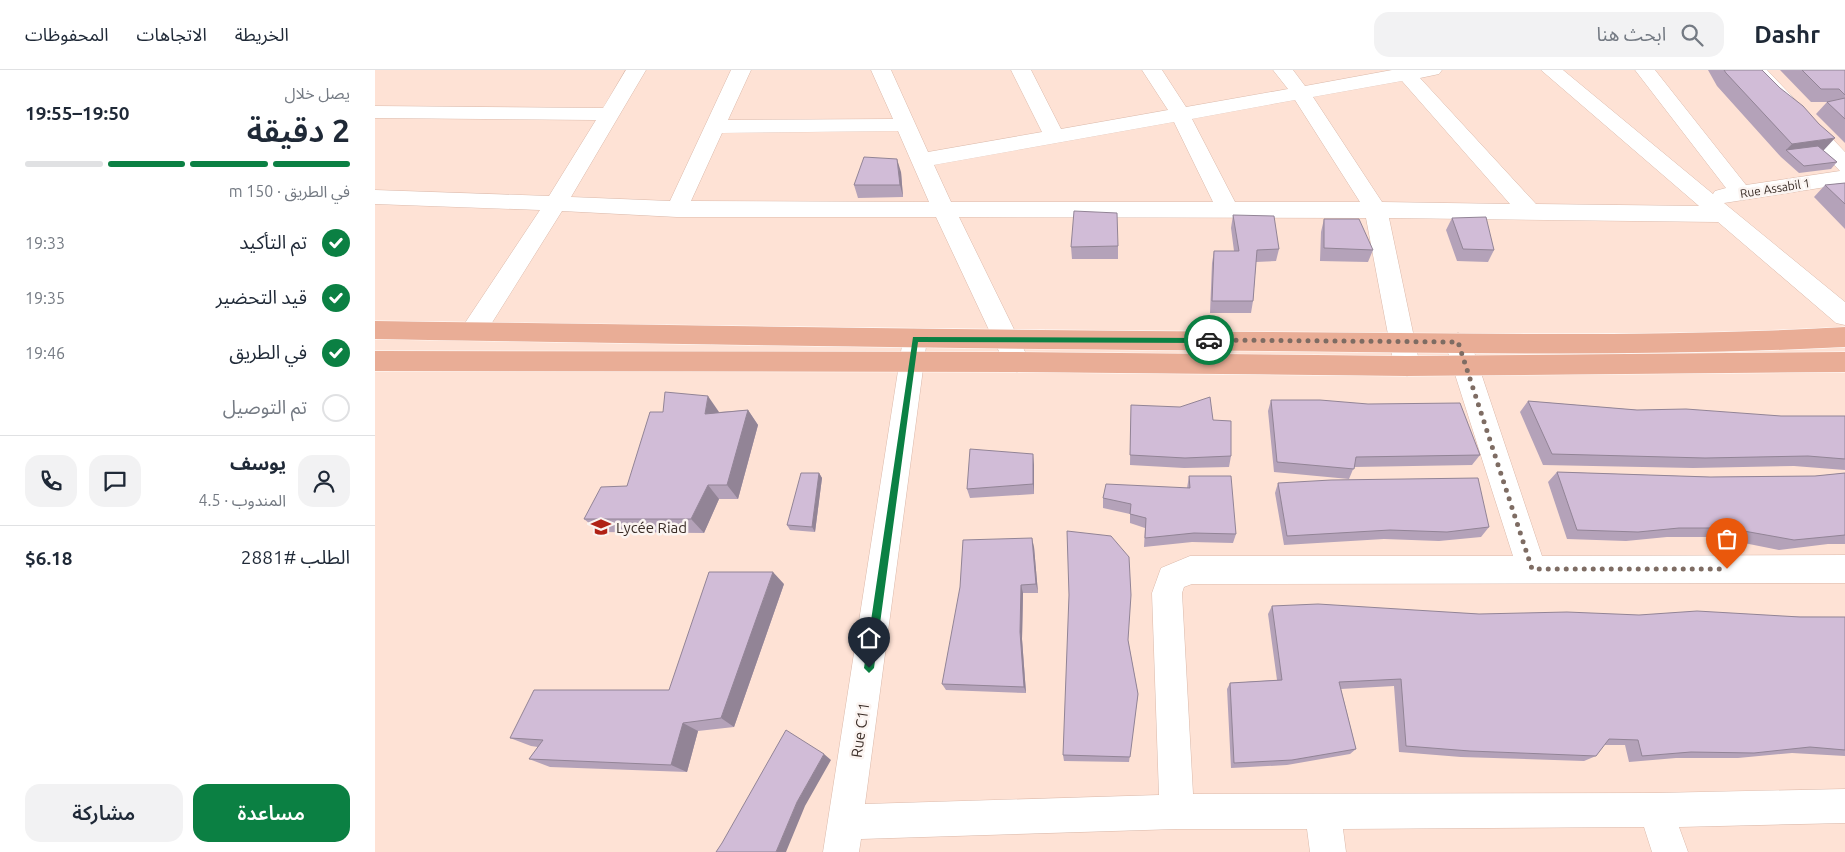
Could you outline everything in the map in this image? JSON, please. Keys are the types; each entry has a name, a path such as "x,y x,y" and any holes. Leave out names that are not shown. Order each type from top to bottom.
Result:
{"main road":[{"path":"375,330 474,330 914,351 1017,362 1407,366 1462,354 1845,337"},
{"path":"375,361 914,351 1005,339 1401,342 1462,354 1845,362"}],"street":[{"path":"474,330 556,203 636,70"},
{"path":"677,209 741,70"},
{"path":"881,70 944,210 1017,362"},
{"path":"1021,70 1055,136"},
{"path":"1152,70 1180,114 1228,210"},
{"path":"1283,70 1301,94 1376,210 1407,366"},
{"path":"922,160 1301,94 1404,72 1432,70"},
{"path":"1551,70 1845,316"},
{"path":"1645,70 1741,193"},
{"path":"1756,70 1845,165"},
{"path":"1404,72 1529,210"},
{"path":"375,112 610,114"},
{"path":"715,127 906,125"},
{"name":"Rue Assabil 1","path":"375,197 677,209 1529,210 1713,206 1741,193 1845,177"},
{"name":"Rue C11","path":"844,837 914,351"},
{"path":"1462,354 1532,569"},
{"path":"1177,812 1167,593 1172,578 1190,570 1845,569"},
{"path":"844,837 1177,812 1655,810 1845,806"},
{"path":"1655,810 1670,852"},
{"path":"1323,812 1329,852"}],"building":[{"path":"1724,70 1762,70 1780,88 1803,106 1835,138 1792,144"},
{"path":"1802,70 1845,70 1845,95 1839,89 1821,89"},
{"path":"1845,98 1845,119 1827,102"},
{"path":"1818,146 1837,162 1804,166 1786,150"},
{"path":"864,157 897,159 900,185 854,185"},
{"path":"1845,183 1845,204 1825,185"},
{"path":"1074,211 1117,213 1118,246 1071,247"},
{"path":"1233,215 1274,216 1279,249 1257,250 1253,301 1212,301 1214,251 1239,251"},
{"path":"1486,217 1494,250 1463,249 1452,218"},
{"path":"1324,219 1359,219 1373,250 1324,248"},
{"path":"665,392 708,396 705,414 748,410 727,485 708,485 691,519 584,519 601,487 627,486 650,412 663,412"},
{"path":"1210,397 1213,420 1231,421 1231,456 1185,458 1130,455 1131,405 1180,407"},
{"path":"1271,400 1320,400 1368,404 1460,403 1480,455 1356,457 1354,469 1277,462"},
{"path":"1528,401 1637,410 1686,409 1781,416 1845,416 1845,459 1808,456 1705,458 1552,454"},
{"path":"970,449 1033,454 1033,484 967,489"},
{"path":"1557,472 1710,477 1815,476 1845,473 1845,535 1794,540 1727,528 1679,528 1638,532 1577,530"},
{"path":"801,473 819,473 812,527 787,525"},
{"path":"1189,476 1231,476 1236,534 1194,533 1145,538 1146,518 1130,514 1131,504 1103,498 1106,484 1190,488"},
{"path":"1478,478 1489,527 1447,532 1390,530 1287,536 1278,483 1331,480"},
{"path":"1067,531 1111,536 1129,557 1131,595 1128,640 1138,694 1130,757 1063,755 1069,595"},
{"path":"1032,538 1036,584 1021,585 1020,632 1024,687 942,684 960,587 963,540"},
{"path":"709,572 773,572 721,718 683,723 671,765 529,759 543,740 510,738 534,690 669,690"},
{"path":"1318,604 1479,614 1567,612 1639,615 1697,611 1800,617 1845,617 1845,750 1810,747 1754,753 1691,752 1642,756 1638,740 1609,739 1596,756 1470,751 1406,746 1401,679 1339,682 1356,749 1292,760 1234,763 1230,683 1282,680 1272,606"},
{"path":"786,730 824,754 797,802 776,852 716,852 722,843"}],"way so far":[{"path":"1209,340 1458,342 1532,569 1727,569"}],"place":[{"name":"Lycée Riad","path":"601,527"}],"route":[{"path":"869,668 915,339 1209,340"}]}
